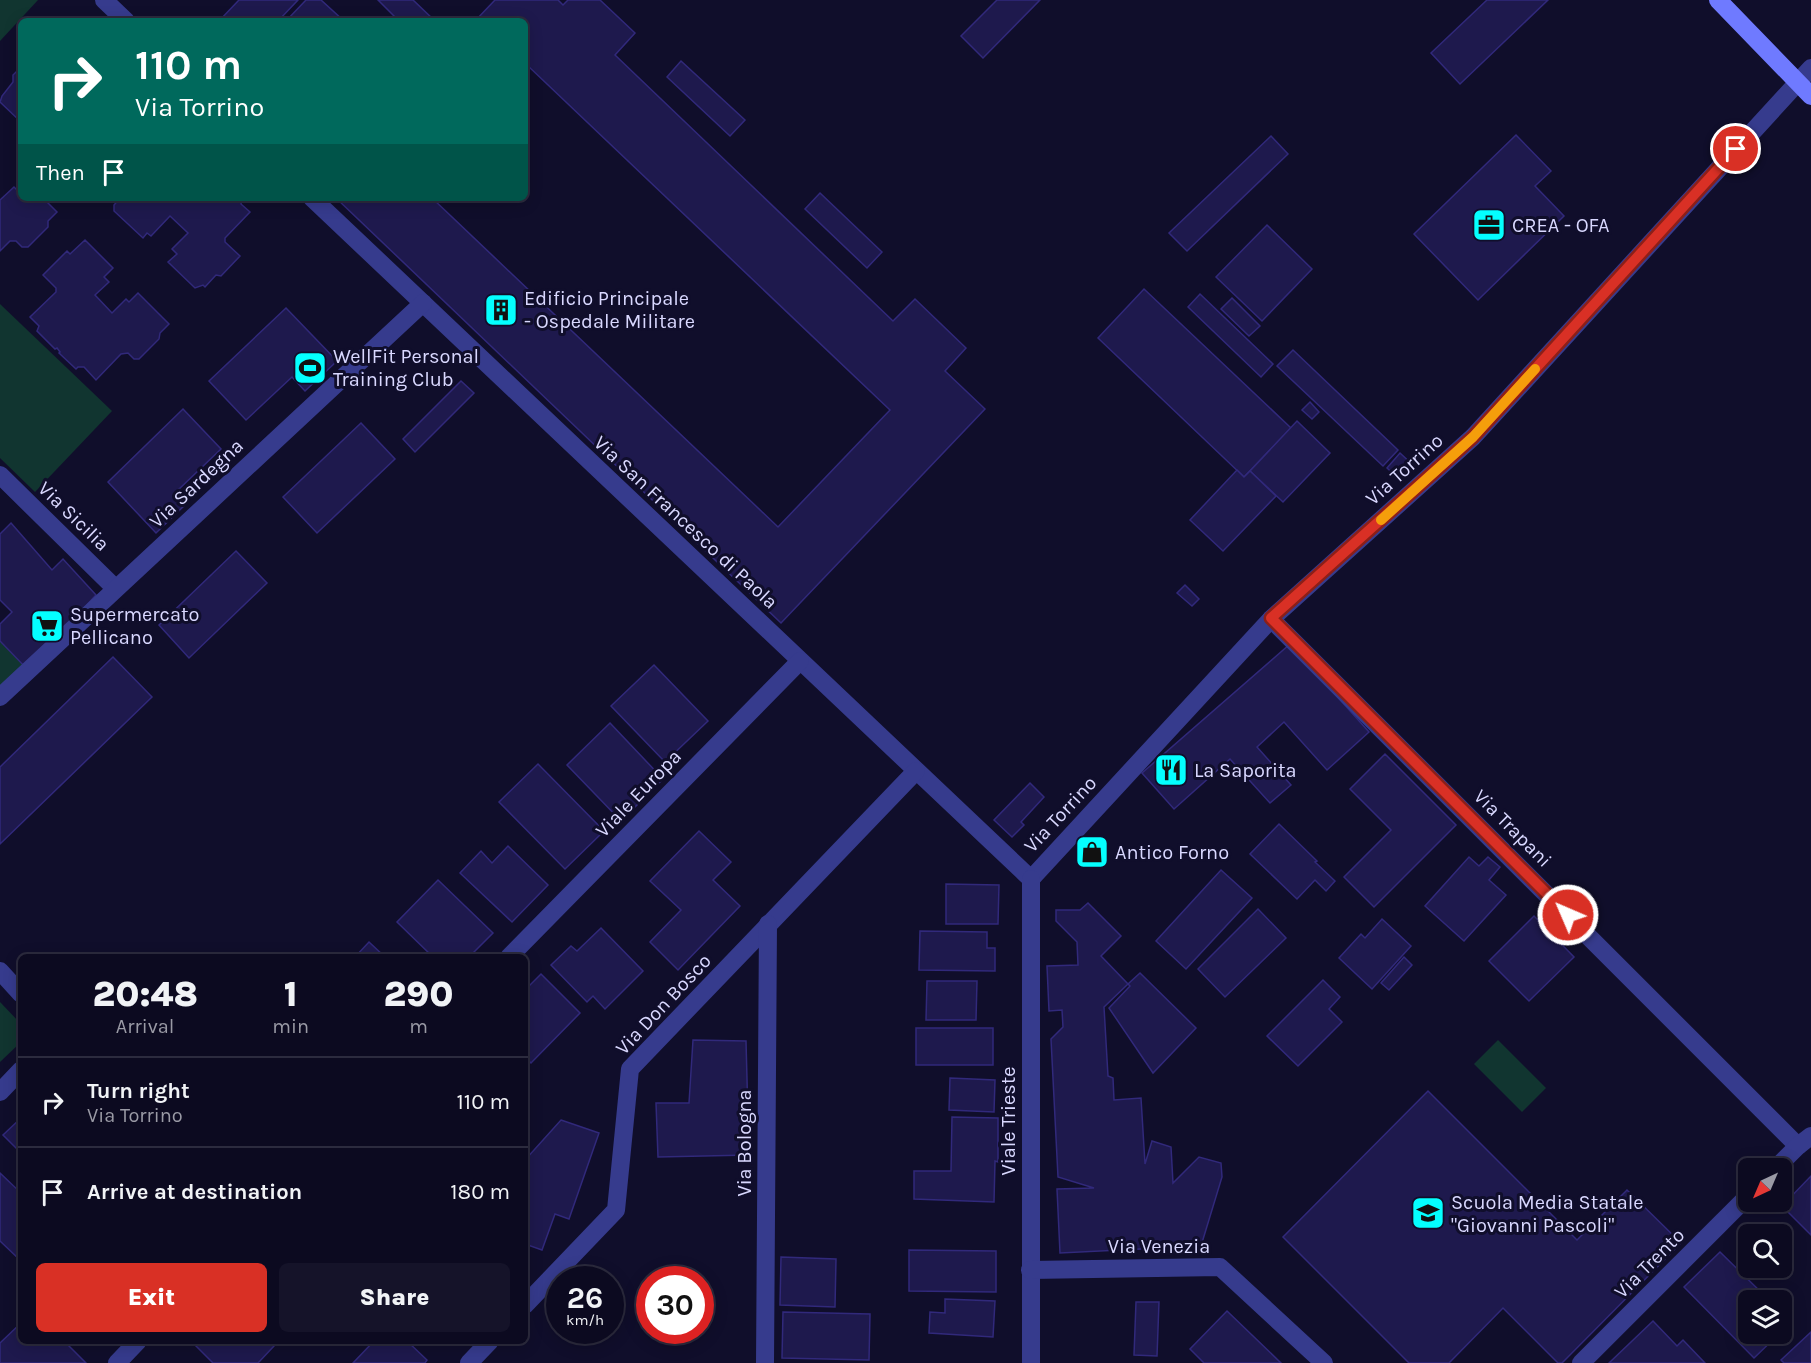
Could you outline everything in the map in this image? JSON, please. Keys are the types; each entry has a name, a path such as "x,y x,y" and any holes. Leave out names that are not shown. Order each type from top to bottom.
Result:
{"main road":[{"path":"1718,0 1811,96"}],"street":[{"path":"104,0 123,18"},
{"name":"Via Torrino","path":"1031,879 1271,618 1473,437 1811,68"},
{"name":"Via San Francesco di Paola","path":"315,201 1031,879"},
{"name":"Via Sardegna","path":"0,697 423,303"},
{"name":"Via Sicilia","path":"0,475 116,588"},
{"name":"Via Trapani","path":"1271,618 1804,1141"},
{"name":"Viale Europa","path":"512,954 800,661"},
{"name":"Via Don Bosco","path":"528,1302 616,1210 630,1069 916,771"},
{"name":"Viale Trieste","path":"1031,879 1031,1363"},
{"name":"Via Bologna","path":"765,1363 768,924"},
{"path":"0,971 18,991"},
{"path":"0,1092 18,1073"},
{"path":"1786,1158 1804,1141"},
{"name":"Via Trento","path":"1581,1363 1738,1206"},
{"name":"Via Venezia","path":"1030,1270 1220,1267 1324,1363"},
{"path":"117,1363 135,1344"},
{"path":"469,1363 487,1344"}],"green space":[{"path":"0,0 38,0 21,18 18,18 18,22 0,41"},
{"path":"0,304 112,411 35,492 0,458"},
{"path":"0,641 27,669 0,696"},
{"path":"0,1002 18,1021 18,1045 0,1062"},
{"path":"1498,1040 1546,1088 1522,1112 1474,1064"}],"building":[{"path":"239,0 298,0 281,18 222,18"},
{"path":"306,0 321,0 341,18 289,18"},
{"path":"378,0 413,0 432,18 396,18"},
{"name":"Edificio Principale - Ospedale Militare","path":"495,0 558,0 563,5 568,0 600,0 635,33 615,55 893,321 915,299 966,348 945,371 985,409 781,623 339,201 435,201 778,527 890,410 528,66 528,18 478,18"},
{"path":"997,0 1040,0 983,58 961,36"},
{"path":"1487,0 1548,0 1460,84 1431,53"},
{"path":"681,61 745,120 730,136 667,77"},
{"path":"18,70 18,119 0,102 13,82 13,75"},
{"name":"CREA - OFA","path":"1516,135 1551,171 1535,186 1564,216 1478,300 1414,234"},
{"path":"1271,136 1288,154 1187,251 1169,233"},
{"path":"14,187 17,190 18,201 46,201 57,212 48,221 48,227 28,247 22,247 16,241 10,241 0,251 0,200"},
{"path":"820,193 882,252 867,268 805,209"},
{"path":"117,201 242,201 241,204 250,212 225,238 225,242 240,256 221,276 216,275 205,287 203,285 195,288 168,262 177,254 172,249 188,233 170,216 151,236 147,233 143,238 114,211 114,205"},
{"path":"1267,225 1312,269 1262,321 1216,277"},
{"path":"85,240 113,268 104,277 109,282 95,295 112,313 126,299 129,302 138,293 169,324 160,333 159,339 139,359 134,359 128,353 121,354 96,380 84,367 76,369 59,353 57,348 55,349 37,331 39,326 30,317 56,292 56,288 43,275 67,251 70,254"},
{"path":"1144,289 1291,428 1244,477 1098,338"},
{"path":"1200,294 1273,364 1261,377 1188,307"},
{"path":"1232,298 1260,326 1249,336 1221,309"},
{"path":"286,308 337,361 305,391 292,377 246,420 209,381"},
{"path":"1293,350 1398,450 1383,466 1277,366"},
{"path":"461,381 474,393 415,452 403,439"},
{"path":"1310,402 1319,412 1312,419 1302,410"},
{"path":"183,409 221,449 177,491 188,502 156,533 108,482"},
{"path":"1297,421 1330,453 1283,502 1250,471"},
{"path":"361,423 395,459 317,533 283,497"},
{"path":"1400,453 1415,467 1401,481 1387,468"},
{"path":"1237,470 1244,477 1250,471 1276,496 1223,551 1190,520"},
{"path":"11,523 52,570 63,559 96,595 27,669 0,641 0,624 12,612 0,600 0,534"},
{"path":"236,551 267,583 189,658 159,625"},
{"path":"1185,585 1199,599 1192,606 1177,593"},
{"path":"1290,644 1369,732 1327,770 1284,722 1257,747 1291,785 1270,803 1230,759 1174,809 1142,773"},
{"path":"113,657 152,697 0,844 0,767"},
{"path":"654,665 708,721 665,762 611,706"},
{"path":"610,723 663,779 621,821 567,765"},
{"path":"1385,754 1456,825 1374,907 1344,877 1391,830 1350,789"},
{"path":"538,764 604,831 565,869 499,802"},
{"path":"1030,783 1044,797 1021,822 1024,825 1012,837 994,820"},
{"path":"1279,824 1335,881 1326,891 1315,880 1297,899 1250,854"},
{"path":"699,831 731,862 713,880 740,906 678,970 650,942 681,910 650,881"},
{"path":"508,846 548,885 512,922 460,873 481,851 492,863"},
{"path":"1469,857 1479,866 1488,857 1500,867 1489,880 1506,895 1464,941 1425,906"},
{"path":"1221,870 1252,898 1186,969 1156,941"},
{"path":"438,880 493,933 472,954 430,954 397,922"},
{"path":"946,884 999,885 998,924 946,924"},
{"path":"1088,903 1121,936 1101,956 1128,984 1104,1007 1108,1076 1113,1078 1114,1100 1141,1098 1145,1164 1152,1141 1171,1147 1173,1183 1199,1157 1221,1163 1222,1177 1201,1246 1060,1253 1057,1189 1094,1188 1058,1177 1051,1039 1063,1027 1062,1010 1049,1011 1047,966 1078,965 1077,942 1056,921 1056,910 1080,910"},
{"path":"1258,909 1286,938 1225,997 1198,969"},
{"path":"1534,916 1574,957 1529,1001 1489,961"},
{"path":"1382,919 1411,946 1372,989 1339,958 1361,934 1365,938"},
{"path":"601,928 643,971 605,1009 593,996 587,1002 551,965 571,946 577,951"},
{"path":"920,931 987,932 987,948 995,948 995,971 919,970"},
{"path":"369,942 382,954 358,954"},
{"path":"1404,957 1412,965 1389,990 1381,983"},
{"path":"1140,973 1196,1028 1153,1073 1109,1008"},
{"path":"541,974 580,1013 531,1063 528,1060 528,987"},
{"path":"1323,980 1340,997 1329,1009 1342,1022 1298,1066 1267,1036"},
{"path":"927,981 977,981 976,1020 926,1020"},
{"path":"916,1028 993,1028 993,1065 916,1065"},
{"path":"693,1040 746,1041 749,1155 658,1157 656,1103 689,1103"},
{"path":"950,1078 995,1080 994,1112 949,1110"},
{"name":"Scuola Media Statale \"Giovanni Pascoli\"","path":"1428,1091 1577,1240 1627,1190 1681,1243 1562,1363 1558,1363 1503,1308 1449,1363 1409,1363 1283,1237"},
{"path":"952,1117 998,1118 998,1162 995,1161 994,1202 914,1199 914,1171 951,1171"},
{"path":"561,1120 599,1133 569,1219 555,1214 542,1250 528,1245 528,1157"},
{"path":"18,1121 18,1150 3,1135"},
{"path":"0,1173 18,1190 18,1258 0,1241"},
{"path":"1811,1176 1811,1235 1788,1212 1792,1212 1792,1196"},
{"path":"909,1250 996,1251 996,1292 909,1291"},
{"path":"1720,1252 1738,1270 1738,1278 1747,1278 1759,1290 1738,1290 1738,1342 1684,1287"},
{"path":"781,1257 836,1259 835,1307 780,1305"},
{"path":"945,1299 995,1301 993,1337 929,1333 930,1312 945,1313"},
{"path":"1136,1302 1159,1302 1157,1356 1134,1355"},
{"path":"1227,1311 1281,1363 1204,1363 1190,1349"},
{"path":"783,1312 870,1314 869,1360 782,1358"},
{"path":"1653,1321 1677,1346 1683,1340 1705,1363 1609,1363"},
{"path":"18,1326 18,1344 67,1344 86,1363 0,1363 0,1343"},
{"path":"1811,1332 1811,1363 1784,1363 1781,1360"},
{"path":"194,1344 272,1344 274,1346 258,1363 213,1363"},
{"path":"371,1344 410,1344 427,1360 425,1363 353,1363"},
{"path":"1740,1344 1769,1344 1754,1358"}],"slow traffic":[{"path":"1381,520 1473,437 1535,369"}],"place":[{"name":"CREA - OFA","path":"1489,225"},
{"name":"Edificio Principale - Ospedale Militare","path":"501,310"},
{"name":"WellFit Personal Training Club","path":"310,368"},
{"name":"Supermercato Pellicano","path":"47,626"},
{"name":"La Saporita","path":"1171,770"},
{"name":"Antico Forno","path":"1092,852"},
{"name":"Scuola Media Statale \"Giovanni Pascoli\"","path":"1428,1213"}],"route":[{"path":"1568,915 1271,618 1473,437 1736,149"}]}
